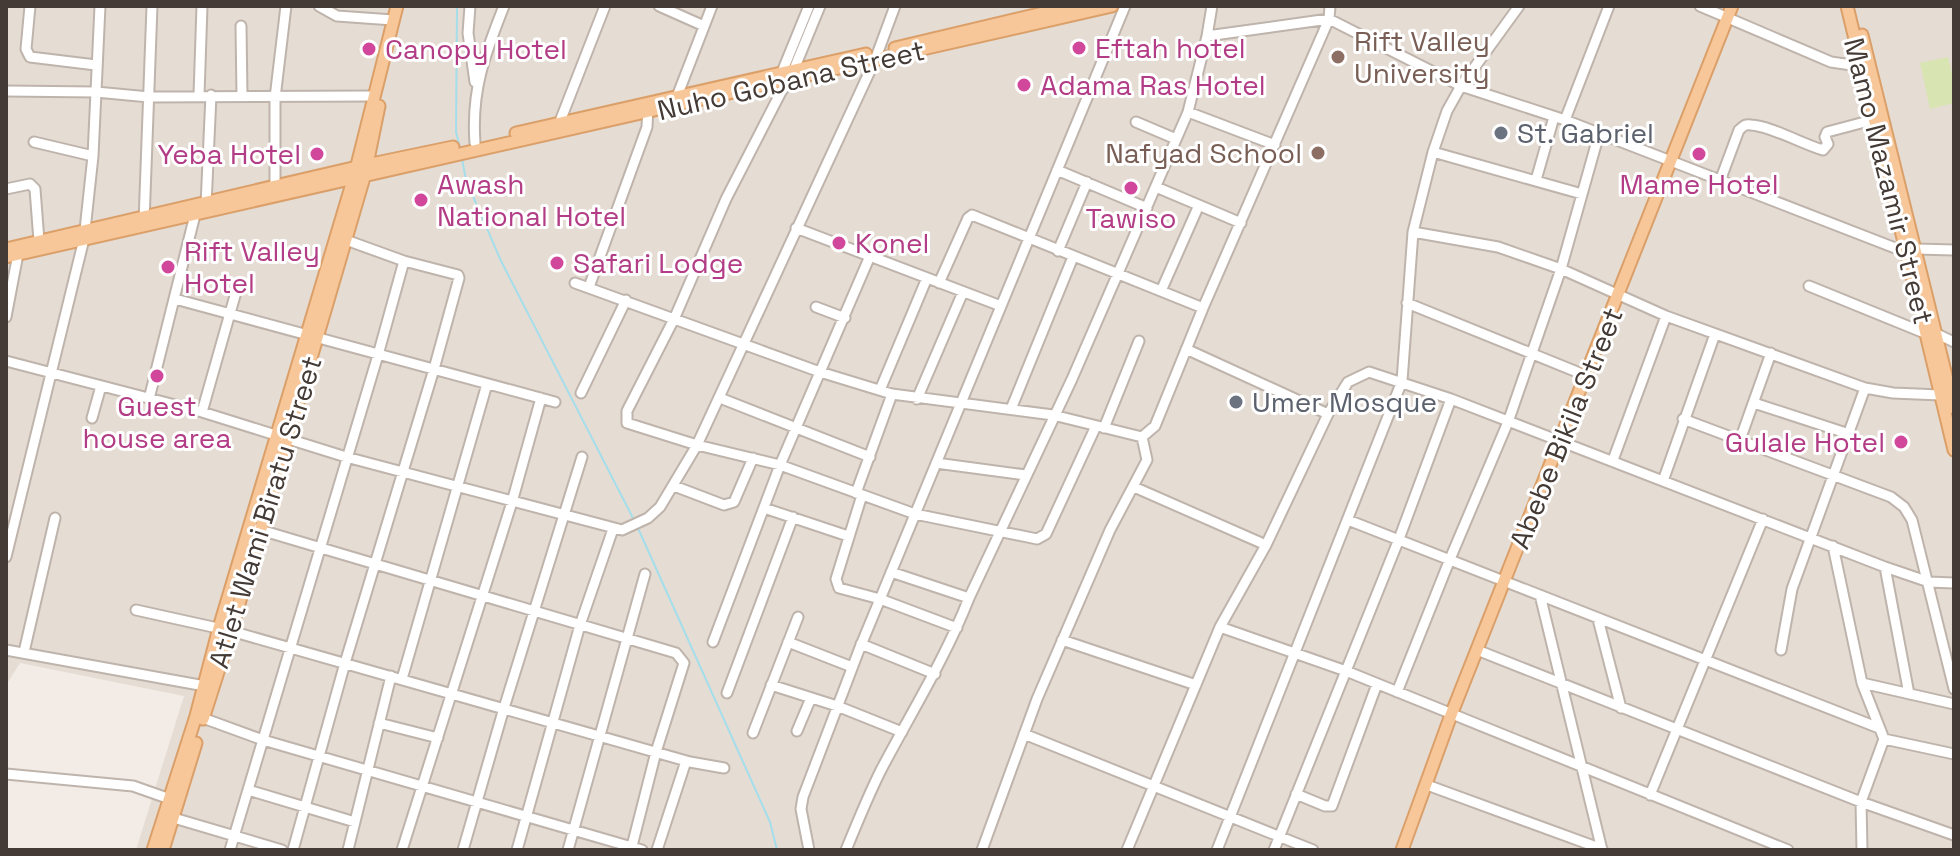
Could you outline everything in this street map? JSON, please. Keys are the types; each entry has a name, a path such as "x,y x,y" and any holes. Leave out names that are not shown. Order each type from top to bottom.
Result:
{"main road":[{"path":"361,171 374,96 397,6"},
{"path":"361,171 404,6"},
{"name":"Nuho Gobana Street","path":"361,171 785,79 1073,6"},
{"name":"Nuho Gobana Street","path":"876,56 1112,6"},
{"name":"Abebe Bikila Street","path":"1402,850 1451,715 1732,6"},
{"name":"Mamo Mazamir Street","path":"1847,6 1866,67"},
{"name":"Mamo Mazamir Street","path":"1854,6 1931,334 1954,408"},
{"path":"202,210 275,188 361,171"},
{"path":"6,249 202,210 361,171"},
{"name":"Atlet Wami Biratu Street","path":"312,336 346,240 361,171"},
{"name":"Atlet Wami Biratu Street","path":"153,850 168,817 200,717 361,171"},
{"path":"12,256 85,234"},
{"name":"Mamo Mazamir Street","path":"1944,368 1940,395 1954,450"},
{"name":"Atlet Wami Biratu Street","path":"163,850 170,799 200,717 205,686 225,629"}],"street":[{"path":"30,6 26,49 30,57 96,65"},
{"path":"6,557 85,234 93,156 100,6"},
{"path":"144,221 152,6"},
{"path":"199,95 202,6"},
{"path":"275,188 275,98 286,6"},
{"path":"319,6 337,16 393,20"},
{"path":"470,6 468,33 476,89"},
{"path":"471,146 481,67 504,6"},
{"path":"558,128 605,6"},
{"path":"659,6 704,26"},
{"path":"675,102 712,6"},
{"path":"785,79 809,6"},
{"path":"820,6 726,199 675,317 626,417 627,423 697,445 780,465 915,514 1037,539 1046,534 1139,341"},
{"path":"6,361 202,412 346,457 617,530 648,518 674,486 720,398 876,56 895,6"},
{"path":"809,850 801,809 803,797 837,706 1125,6"},
{"path":"846,850 880,773 957,628 1147,208 1188,112 1212,6"},
{"path":"1143,440 1155,426 1329,19 1330,6"},
{"path":"1217,850 1402,381 1413,232 1447,111 1461,86 1519,6"},
{"path":"1565,120 1609,6"},
{"path":"1700,6 1831,62 1866,67"},
{"path":"1207,36 1329,19 1461,86 1565,120 1914,253 1954,250"},
{"path":"241,26 242,96"},
{"path":"6,91 96,92 149,97 374,96"},
{"path":"149,399 202,210 211,95"},
{"path":"589,287 647,127 648,108"},
{"path":"1188,112 1275,145"},
{"path":"1536,180 1554,117"},
{"path":"1720,181 1739,130 1745,126 1777,132 1793,141 1823,150 1828,144 1825,137 1827,132 1879,119"},
{"path":"1136,122 1176,139"},
{"path":"1397,692 1508,422 1561,269 1599,134"},
{"path":"34,142 93,156"},
{"path":"1433,152 1582,194"},
{"path":"1057,170 1147,208"},
{"path":"1058,251 1087,182"},
{"path":"6,189 30,184 35,189 39,241"},
{"path":"1156,187 1241,223"},
{"path":"1161,291 1199,205"},
{"path":"939,283 972,215 1203,308"},
{"path":"796,228 1001,306"},
{"path":"1413,232 1498,247 1561,269 1666,316 1865,388 1940,395"},
{"path":"293,850 459,278 458,275 404,261 346,240"},
{"path":"6,317 12,256"},
{"path":"713,642 780,465 870,256"},
{"path":"1011,409 1073,257"},
{"path":"230,850 404,261"},
{"path":"880,390 927,278"},
{"path":"575,283 820,372 892,394 1053,415 1143,440"},
{"path":"202,412 238,285"},
{"path":"1809,286 1954,342"},
{"path":"917,399 963,292"},
{"path":"175,299 555,402"},
{"path":"581,393 626,300"},
{"path":"1407,303 1587,376"},
{"path":"816,307 845,318"},
{"path":"1613,460 1666,316"},
{"path":"1663,481 1715,334"},
{"path":"1186,349 1328,414"},
{"path":"1740,440 1771,353"},
{"path":"1127,850 1220,627 1266,545 1328,414 1348,382 1358,375 1369,372 1402,381 1885,567 1929,582 1954,583"},
{"path":"402,679 487,384"},
{"path":"92,418 101,386"},
{"path":"1781,650 1792,589 1865,388"},
{"path":"892,394 859,494 836,583 839,588 880,599 957,628"},
{"path":"402,850 512,502 541,398"},
{"path":"720,398 870,457"},
{"path":"1274,850 1399,539 1451,399"},
{"path":"1754,403 1849,434"},
{"path":"1683,419 1891,497 1904,507 1912,520 1954,689"},
{"path":"982,850 1062,640 1110,530 1147,460 1143,440"},
{"path":"463,850 582,457"},
{"path":"674,486 724,505 730,504 734,502 753,458"},
{"path":"936,463 1026,475"},
{"path":"1134,487 1266,545"},
{"path":"764,508 848,536"},
{"path":"727,693 793,517"},
{"path":"24,652 55,518"},
{"path":"1650,795 1763,519"},
{"path":"1348,520 1879,728"},
{"path":"255,528 676,653 684,663 656,752 631,848"},
{"path":"517,850 580,625 617,530"},
{"path":"1833,546 1862,683 1884,739 1861,802 1862,850"},
{"path":"1885,567 1909,694"},
{"path":"891,572 969,598"},
{"path":"568,850 645,574"},
{"path":"1540,595 1602,849"},
{"path":"136,610 225,629 686,761 724,768"},
{"path":"753,733 798,617"},
{"path":"1598,619 1621,708"},
{"path":"1220,627 1346,671 1769,846 1788,850"},
{"path":"1062,640 1196,685"},
{"path":"788,642 852,667"},
{"path":"861,644 935,674"},
{"path":"6,650 205,686"},
{"path":"1477,650 1861,802 1954,835"},
{"path":"348,850 391,676"},
{"path":"1862,683 1954,704"},
{"path":"1296,794 1332,806 1377,684"},
{"path":"771,685 837,706 902,732"},
{"path":"797,731 811,698"},
{"path":"200,717 319,757 642,850"},
{"path":"379,723 438,738"},
{"path":"1024,734 1152,788 1313,850"},
{"path":"1884,739 1954,754"},
{"path":"657,850 686,761"},
{"path":"6,774 133,786 170,799"},
{"path":"1427,785 1602,849"},
{"path":"248,790 355,822"},
{"path":"168,817 282,850"}],"shaded area":[{"path":"6,6 1954,6 1954,850 136,850 184,696 20,663 6,685"}],"green space":[{"path":"1948,57 1954,83 1954,103 1930,109 1920,63"}],"waterway":[{"path":"457,6 456,132 460,148"},
{"path":"462,159 466,180 501,261 634,520"},
{"path":"637,526 770,822 777,850"}],"place":[{"name":"Eftah hotel","path":"1079,48"},
{"name":"Canopy Hotel","path":"369,49"},
{"name":"Rift Valley University","path":"1338,57"},
{"name":"Adama Ras Hotel","path":"1024,85"},
{"name":"St. Gabriel","path":"1501,133"},
{"name":"Nafyad School","path":"1318,153"},
{"name":"Yeba Hotel","path":"317,154"},
{"name":"Mame Hotel","path":"1699,154"},
{"name":"Tawiso","path":"1131,188"},
{"name":"Awash National Hotel","path":"421,200"},
{"name":"Konel","path":"839,243"},
{"name":"Safari Lodge","path":"557,263"},
{"name":"Rift Valley Hotel","path":"168,267"},
{"name":"Guest house area","path":"157,376"},
{"name":"Umer Mosque","path":"1236,402"},
{"name":"Gulale Hotel","path":"1901,442"}]}
